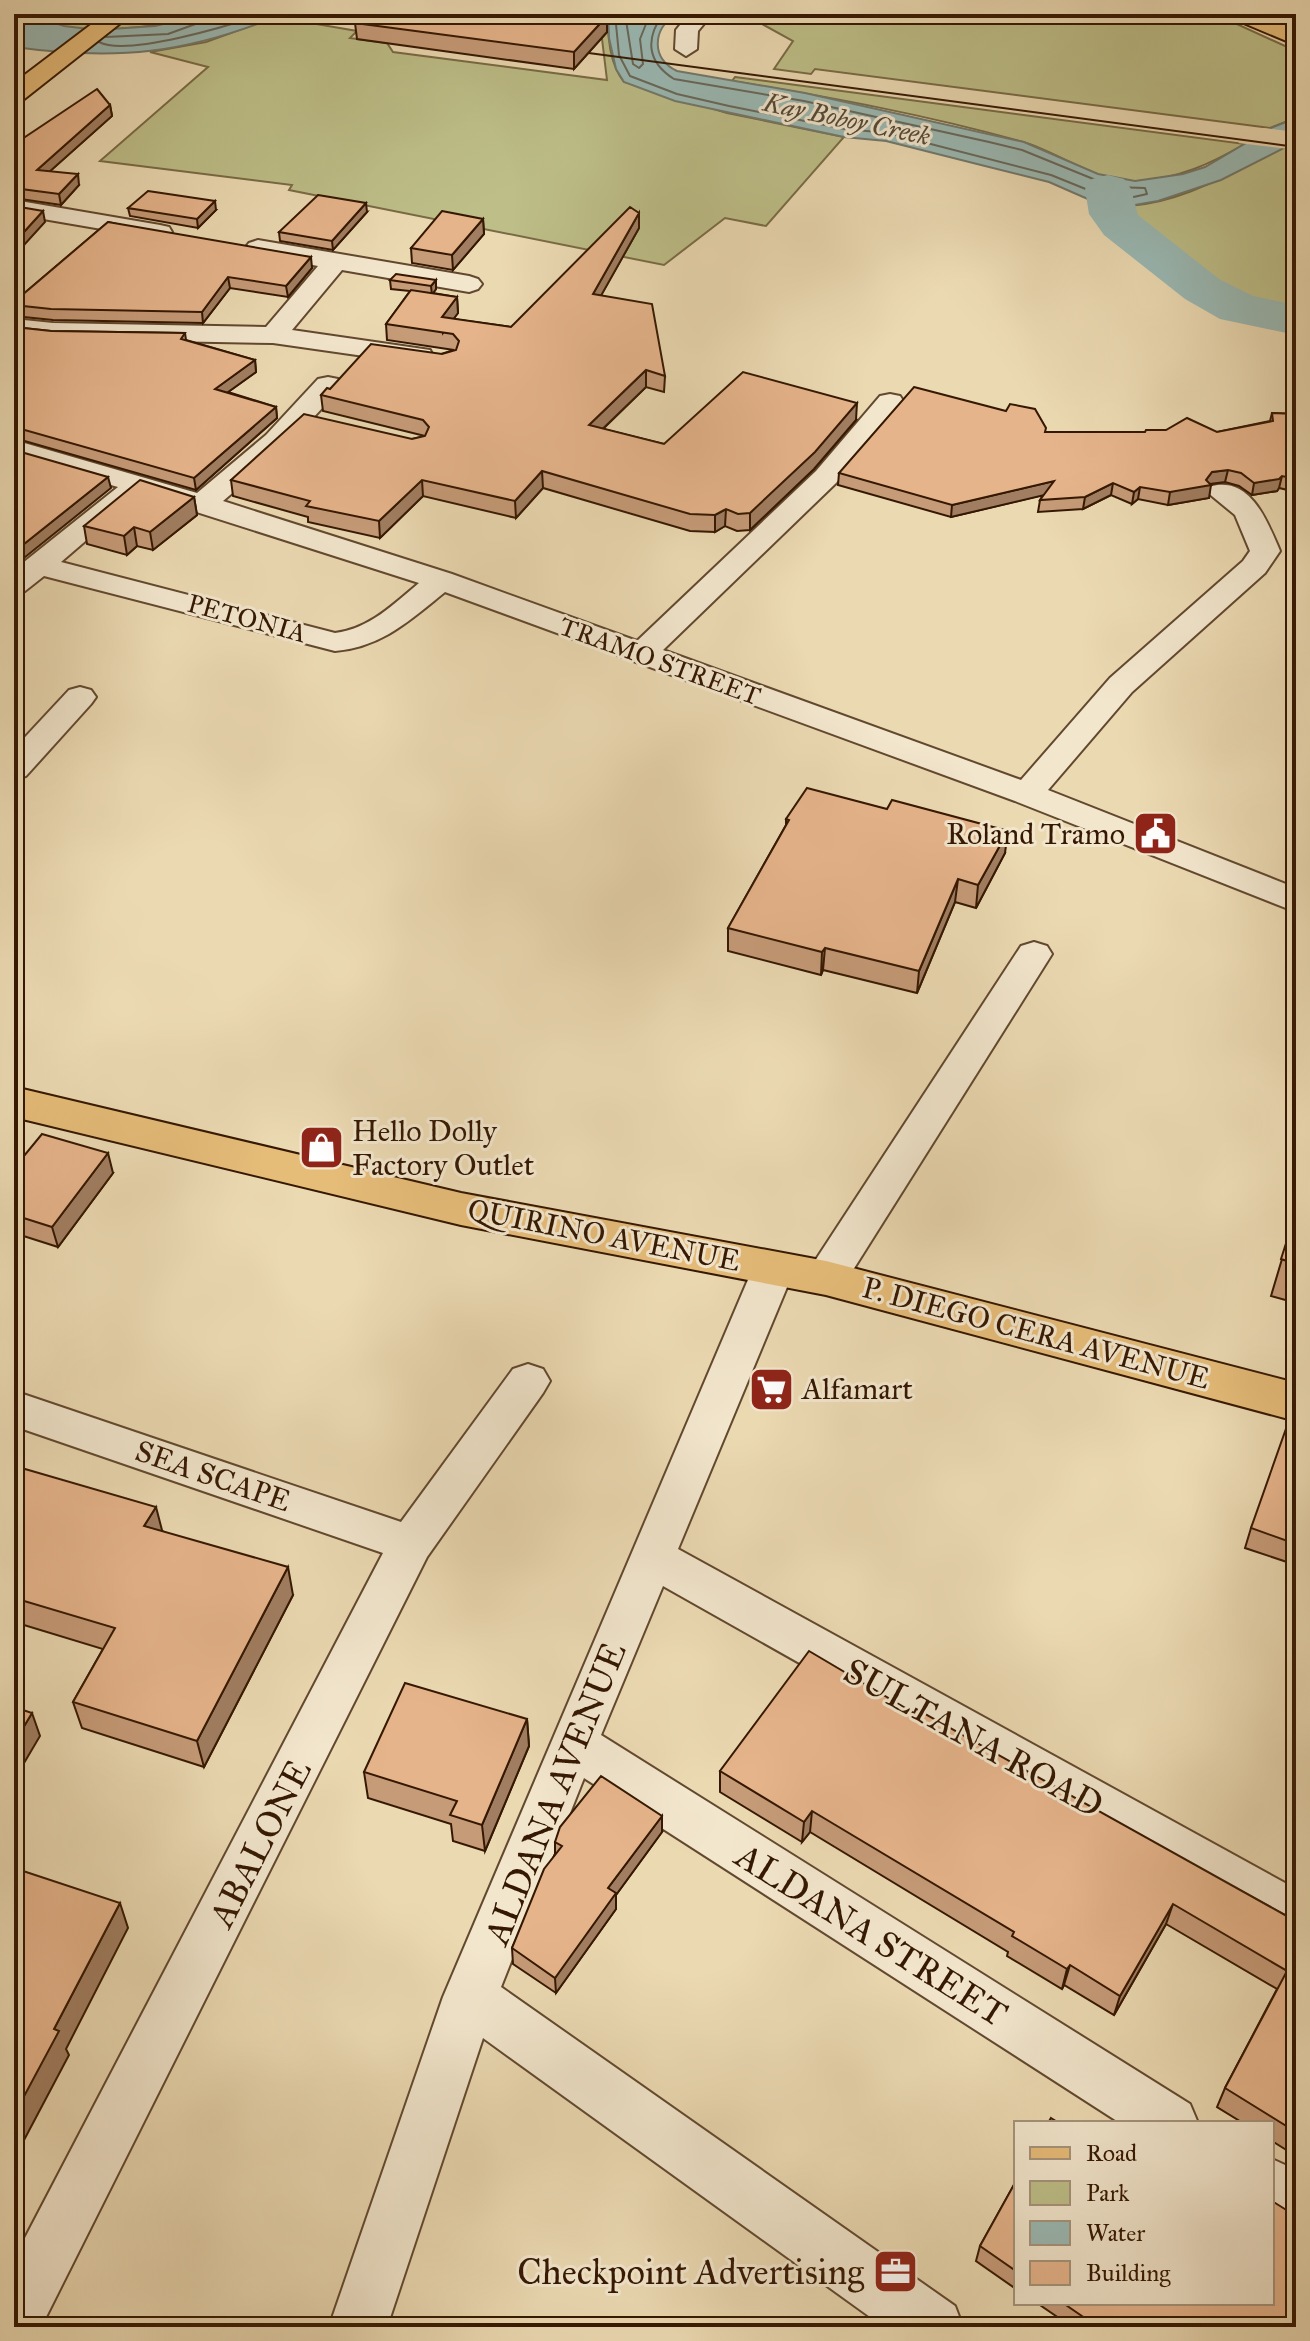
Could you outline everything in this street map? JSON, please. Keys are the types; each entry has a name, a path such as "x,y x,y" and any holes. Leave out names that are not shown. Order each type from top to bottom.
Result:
{"main road":[{"path":"14,95 120,14"},
{"path":"1242,14 1296,38"},
{"path":"1290,14 1296,16"},
{"name":"QUIRINO AVENUE","path":"14,1102 461,1209 774,1268"},
{"name":"P. DIEGO CERA AVENUE","path":"774,1268 826,1278 1296,1402"}],"street":[{"path":"686,49 687,30 701,14"},
{"path":"14,207 182,235"},
{"path":"228,243 469,284"},
{"path":"273,335 335,262"},
{"path":"14,327 53,331 273,335 444,359"},
{"path":"202,504 276,441 328,385"},
{"path":"640,655 826,477 890,402"},
{"path":"299,417 327,424"},
{"name":"TRAMO STREET","path":"14,449 138,484 441,580 1027,794 1296,901"},
{"path":"25,575 138,484"},
{"path":"1027,794 1121,685 1254,567 1265,551 1248,511 1222,492"},
{"name":"PETONIA","path":"25,575 162,594 221,613 335,642 351,642 379,629 441,580"},
{"path":"14,769 80,697"},
{"path":"826,1278 1034,954"},
{"name":"ALDANA AVENUE","path":"368,2322 470,1997 774,1268"},
{"name":"ABALONE","path":"14,2319 411,1544 528,1381"},
{"name":"SEA SCAPE","path":"18,1416 411,1544"},
{"name":"SULTANA ROAD","path":"653,1558 1296,1916"},
{"name":"ALDANA STREET","path":"573,1744 1167,2121"},
{"path":"470,1997 934,2327"},
{"path":"1274,2188 1296,2203"}],"green space":[{"path":"29,14 205,14 166,24 89,29 44,22"},
{"path":"283,14 331,14 316,24 357,31 350,38 387,43 393,52 607,80 599,14 608,14 610,50 624,82 727,113 844,137 766,226 725,218 664,265 289,190 292,185 100,161 208,67 150,52 206,42"},
{"path":"754,14 1215,14 1296,51 1296,118 1270,128 815,69 811,74 774,69 793,41 762,24"},
{"path":"735,77 1245,144 1180,174 1152,180 1122,180 1093,172 1023,142 987,132 878,107 732,81"},
{"path":"1296,142 1296,310 1254,302 1214,282 1162,243 1129,206 1152,203 1195,190"}],"water":[{"path":"14,14 29,14 64,26 97,30 155,26 205,14 283,14 182,46 151,51 86,53 14,47"},
{"name":"Kay Boboy Creek","path":"608,14 676,14 662,28 658,44 662,59 677,71 805,93 1024,142 1098,174 1135,181 1183,174 1205,167 1273,127 1296,118 1296,142 1221,180 1158,201 1129,206 1090,200 1049,182 886,141 844,137 675,101 624,82 616,69 609,38"}],"pier":[{"path":"1263,128 1296,132 1296,146 1288,149 1238,143"}],"building":[{"path":"365,14 572,14 582,20 597,15 607,16 574,52 355,23"},
{"path":"97,89 110,105 37,170 78,174 59,194 14,188 14,143"},
{"path":"148,191 215,201 197,219 128,208"},
{"path":"318,195 366,203 332,241 279,232"},
{"path":"14,206 43,211 14,243"},
{"path":"630,207 639,213 593,294 652,304 665,376 646,370 589,425 664,444 743,372 857,403 815,452 750,513 738,514 726,509 715,515 690,514 542,471 515,501 422,480 379,521 306,506 310,501 231,480 304,414 412,439 425,436 429,427 423,420 321,395 371,344 442,354 456,350 459,341 453,334 386,324 411,290 457,297 442,317 511,327"},
{"path":"442,211 483,219 452,255 411,248"},
{"path":"108,222 311,257 286,286 228,277 202,312 51,309 14,305"},
{"path":"396,274 436,280 431,286 390,280"},
{"path":"14,327 51,331 185,333 181,339 255,360 215,389 276,407 194,478 14,427"},
{"path":"914,387 1006,411 1010,404 1035,409 1046,428 1045,432 1166,430 1187,418 1217,432 1273,421 1272,413 1296,414 1296,479 1282,476 1254,483 1241,473 1228,470 1212,472 1206,480 1211,485 1170,492 1140,487 1134,492 1113,483 1085,497 1040,500 1054,481 952,505 839,473"},
{"path":"14,450 108,477 14,552"},
{"path":"140,480 194,497 150,532 134,527 124,536 84,526"},
{"path":"807,788 887,809 892,800 1008,831 978,885 958,879 919,971 825,948 822,952 728,928 789,820 786,819"},
{"path":"42,1134 108,1153 52,1227 14,1215 14,1168"},
{"path":"1296,1212 1296,1264 1281,1259"},
{"path":"1288,1423 1296,1426 1296,1544 1251,1528"},
{"path":"25,1469 156,1507 144,1526 288,1567 197,1741 73,1702 115,1628 14,1598 14,1485"},
{"path":"809,1651 914,1713 916,1709 1296,1920 1296,2132 1225,2088 1287,1971 1173,1904 1120,1996 1070,1965 1067,1969 1012,1936 1014,1932 812,1811 804,1822 720,1771"},
{"path":"405,1683 527,1719 482,1825 450,1815 457,1801 364,1772"},
{"path":"14,1707 32,1713 14,1743"},
{"path":"601,1776 662,1816 608,1888 616,1893 555,1978 512,1948 544,1869 562,1846 555,1842 560,1827"},
{"path":"14,1868 120,1903 54,2029 59,2031 14,2115"},
{"path":"1014,2185 1014,2270 980,2246"},
{"path":"1274,2202 1296,2216 1296,2327 1098,2327 1066,2305 1274,2305"}],"waterway":[{"path":"1108,189 1112,214 1121,225 1202,289 1238,308 1296,320"}],"tram line":[{"path":"298,14 376,25"},
{"path":"566,50 1296,147"}],"place":[{"name":"Roland Tramo","path":"1156,834"},
{"name":"Hello Dolly Factory Outlet","path":"321,1148"},
{"name":"Alfamart","path":"771,1389"},
{"name":"Checkpoint Advertising","path":"895,2271"}]}
